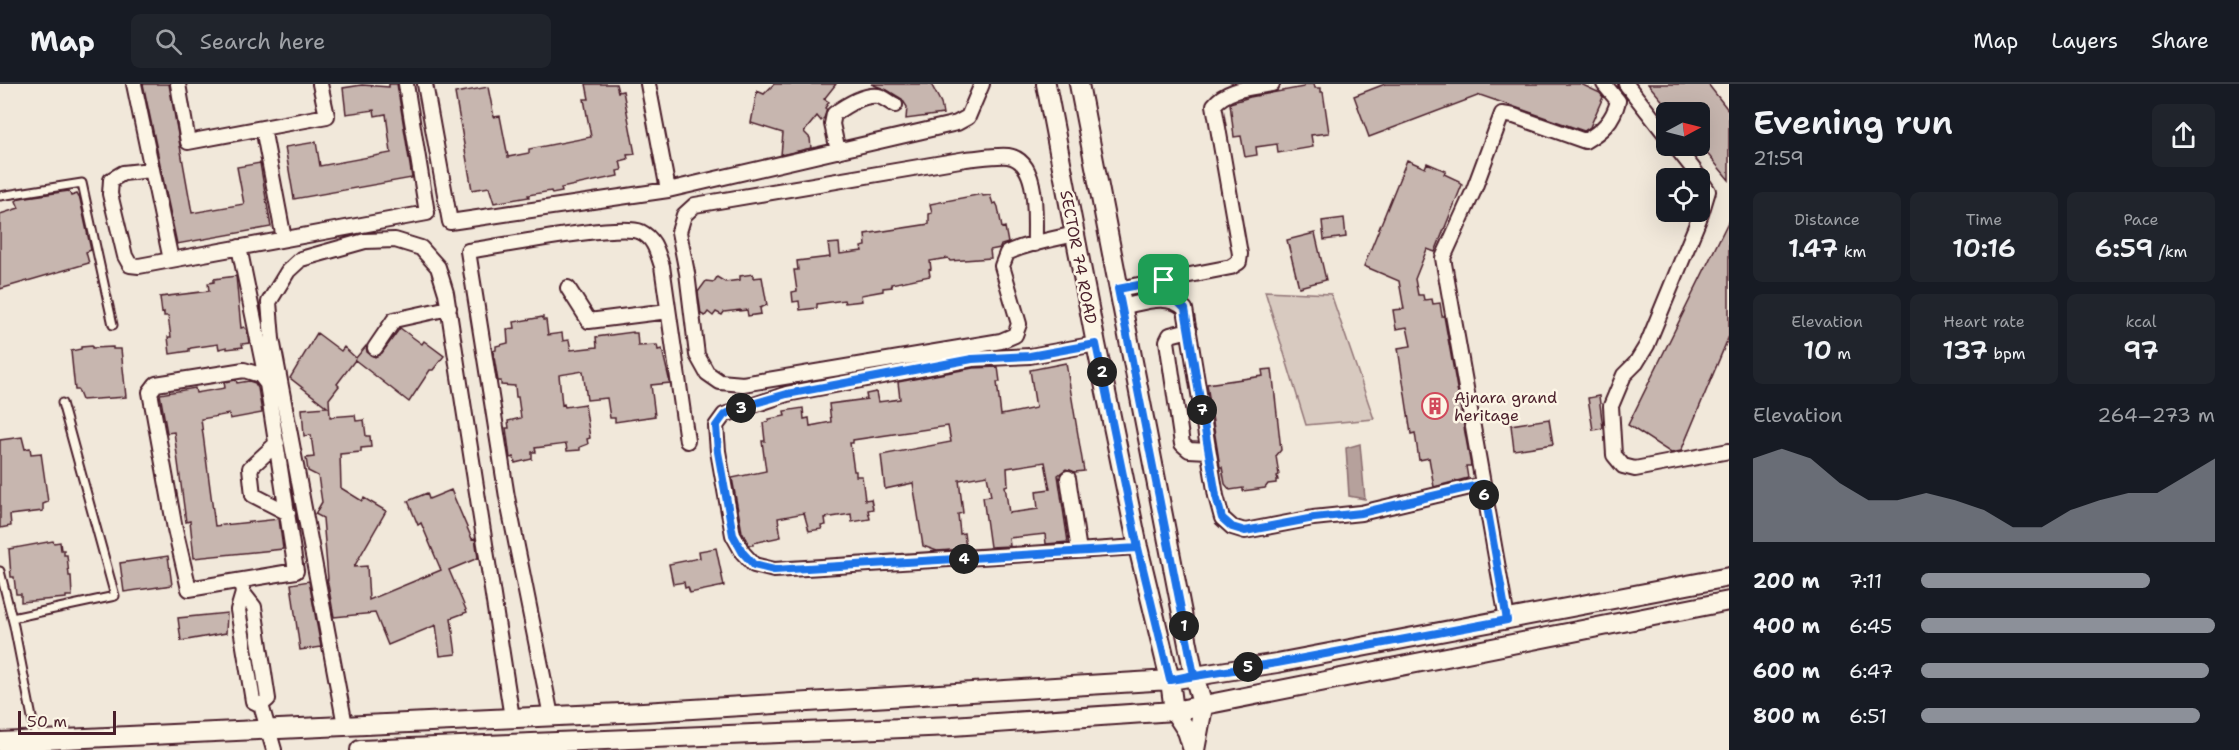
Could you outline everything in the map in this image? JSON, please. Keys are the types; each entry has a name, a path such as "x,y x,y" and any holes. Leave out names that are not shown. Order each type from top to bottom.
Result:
{"street":[{"path":"135,84 171,260"},
{"path":"178,84 188,141 327,116 320,84"},
{"path":"151,170 123,173 111,180 110,194 125,256 130,265 139,266 427,213 406,84"},
{"path":"425,84 450,222 668,190 957,123 968,117 982,84"},
{"path":"648,84 668,190"},
{"name":"SECTOR 74 ROAD","path":"1046,84 1096,344 1138,548 1170,680 1174,711"},
{"name":"SECTOR 74 ROAD","path":"1079,84 1194,675 1203,707"},
{"path":"1118,289 1232,267 1239,262 1240,254 1214,105 1218,99 1232,92 1272,84"},
{"path":"1507,620 1443,258 1473,192 1502,114 1514,116 1585,141 1600,132 1615,114 1618,101 1604,84"},
{"path":"1626,84 1656,122"},
{"path":"838,151 832,124 834,114 867,97 878,96 895,105"},
{"path":"263,128 284,239"},
{"path":"1035,244 1033,183 1024,165 1010,156 966,159 695,205 684,215 679,232 687,273 696,355 706,373 720,382 743,384 1001,341 1015,335 1019,324 1002,266 1007,253 1017,248 1035,244 1074,234"},
{"path":"1683,156 1708,191 1701,214 1647,345 1636,363 1624,375 1611,406 1614,454 1623,466 1635,469 1729,451"},
{"path":"551,716 507,497 468,251 614,229 639,231 653,241 662,266 687,441"},
{"path":"345,725 272,339 268,302 288,271 301,259 365,241 395,240 421,248 438,267 449,308 513,718"},
{"path":"239,248 267,384 296,571 242,587 189,589 175,529 150,392 156,384 244,370 260,375 267,384"},
{"path":"1164,280 1167,299"},
{"path":"568,288 589,321 668,311"},
{"path":"1121,307 1167,299 1178,302 1185,309 1208,451 1222,518 1232,527 1245,531 1314,518 1361,513 1483,484"},
{"path":"375,348 394,321 449,308"},
{"path":"1189,330 1170,335 1167,340 1182,444 1189,450 1208,451"},
{"path":"1096,344 1030,356 972,359 787,394 724,415 716,426 718,452 733,535 743,553 754,565 774,570 1138,548"},
{"path":"277,443 250,468 254,495 288,513"},
{"path":"1068,478 1079,551"},
{"path":"0,742 643,712 1170,680 1277,663 1729,577"},
{"path":"242,587 254,607 268,699 261,705 274,750"},
{"path":"360,750 587,745 952,726 1174,711 1729,601"},
{"path":"1194,750 1203,707"},
{"path":"1174,711 1187,731 1194,750"},
{"path":"582,714 587,745"}],"lane":[{"path":"0,196 82,183 113,325"},
{"path":"12,618 115,596 62,403"},
{"path":"0,571 12,618 36,740"}],"shaded area":[{"path":"1265,291 1331,294 1374,419 1306,425"},
{"path":"1360,444 1365,499 1349,496 1346,448"}],"building":[{"path":"143,84 169,84 192,213 244,204 237,167 260,163 271,227 177,244"},
{"path":"389,84 397,84 412,178 294,199 285,147 316,142 320,166 391,153 386,114 375,116 374,110 346,114 343,88 362,85 389,87"},
{"path":"586,84 616,84 618,92 623,91 635,154 627,155 628,159 620,161 622,170 617,171 618,176 561,188 562,192 552,194 551,191 494,203 489,187 472,190 455,93 488,87 494,117 500,116 508,157 529,153 529,149 591,137 584,99 589,99"},
{"path":"774,84 836,84 824,99 829,102 825,108 827,110 824,118 821,121 817,116 804,132 810,138 811,148 781,155 783,133 751,123 757,91 764,94"},
{"path":"871,84 931,84 941,103 943,114 906,119 907,107 902,99"},
{"path":"1304,84 1314,84 1315,88 1321,88 1329,133 1311,135 1313,147 1278,153 1277,144 1256,147 1257,155 1245,157 1241,136 1234,137 1230,103 1304,87"},
{"path":"1385,84 1581,84 1600,93 1603,97 1590,127 1584,131 1480,95 1369,137 1354,96"},
{"path":"1648,84 1708,84 1729,111 1729,180 1709,156 1710,102 1663,102"},
{"path":"1407,160 1425,168 1427,163 1446,171 1444,174 1459,181 1462,185 1435,252 1427,249 1415,279 1418,295 1423,295 1424,300 1432,299 1433,304 1440,303 1442,316 1444,316 1471,466 1466,466 1468,478 1434,487 1429,458 1419,460 1415,433 1411,434 1398,348 1411,346 1407,327 1396,329 1393,310 1404,309 1399,281 1364,266"},
{"path":"69,191 71,196 77,194 80,199 91,250 86,252 89,263 0,289 0,214 19,208 16,201 20,198"},
{"path":"982,194 983,196 990,195 993,204 996,203 1008,243 990,250 991,258 950,261 948,258 930,261 930,276 891,284 892,287 883,288 883,291 861,295 862,301 845,303 844,300 817,304 817,308 800,310 799,301 793,302 792,292 797,291 794,270 798,270 797,261 830,257 828,244 839,243 840,254 862,251 861,247 866,246 865,234 929,224 929,214 932,213 930,204"},
{"path":"1344,218 1346,237 1324,240 1322,221"},
{"path":"1729,220 1729,336 1681,451 1671,453 1628,425"},
{"path":"1315,233 1326,280 1299,287 1287,240"},
{"path":"753,274 753,278 762,277 767,305 760,308 761,314 748,316 747,310 740,310 724,312 722,315 716,312 713,316 708,312 705,316 701,314 698,292 706,281 714,282 717,277 725,282 740,280 740,276"},
{"path":"236,276 241,328 244,327 247,330 249,343 242,344 243,347 227,349 227,347 219,349 218,344 170,354 168,337 171,337 168,316 162,313 160,297 209,291 208,283 214,282 214,279"},
{"path":"543,317 543,320 546,320 548,335 562,333 563,341 569,340 571,350 597,347 596,337 633,332 637,333 638,346 657,345 658,350 662,349 670,383 651,385 655,416 615,422 615,418 610,418 607,398 587,400 583,371 559,375 562,405 564,404 565,407 585,404 590,438 587,439 588,444 580,447 580,450 567,451 566,444 535,448 536,452 532,452 532,459 515,463 514,457 510,458 506,428 509,428 508,421 521,418 518,397 516,397 515,386 501,385 501,381 498,381 493,351 496,350 496,346 508,343 507,329 515,328 514,322"},
{"path":"400,328 422,344 424,341 444,356 433,370 430,370 409,402 355,360 329,399 330,417 355,415 356,421 364,420 366,436 370,436 371,447 361,448 361,452 340,454 341,488 362,501 364,498 386,511 354,567 367,566 369,600 441,570 421,523 418,525 408,501 427,493 429,499 451,490 472,539 475,538 478,558 449,570 467,612 451,618 456,654 440,656 436,625 388,645 375,613 334,617 327,579 323,518 315,514 322,502 318,476 308,471 306,458 314,457 311,435 304,436 302,409 327,407 290,378 317,333 341,351 344,347 356,358 366,346 367,352 375,357 382,353"},
{"path":"92,346 92,348 121,349 126,397 82,400 78,390 75,390 71,351"},
{"path":"1066,363 1084,471 1075,472 1066,469 1058,475 1068,542 1046,544 1045,534 1009,538 1010,546 990,547 983,497 991,496 987,475 959,480 963,513 958,514 960,534 964,533 966,549 937,551 923,546 913,483 885,489 881,455 951,442 948,426 853,440 853,443 850,443 854,471 856,471 856,476 862,476 865,500 871,499 873,509 868,510 870,519 852,522 851,514 825,518 826,525 821,526 822,529 809,531 804,513 778,518 781,537 749,545 742,532 732,478 766,471 762,441 765,441 763,423 769,419 785,416 784,411 803,408 804,419 809,418 810,426 831,422 829,404 867,399 866,394 876,392 878,402 900,399 898,382 973,368 998,367 1000,382 997,382 1001,415 1036,408 1030,370","holes":["1045,462 1050,489 1036,491 1038,509 1009,513 1005,486 1008,485 1007,468"]},
{"path":"1272,369 1281,450 1276,456 1278,480 1276,483 1268,484 1265,488 1230,490 1225,484 1222,467 1220,467 1207,384 1263,376 1262,370"},
{"path":"236,380 237,383 249,381 255,383 262,413 230,419 229,414 201,419 215,526 279,519 283,549 194,558 190,521 186,522 174,432 167,433 160,394 195,388 196,393 225,388 224,382"},
{"path":"1599,396 1603,428 1593,430 1588,398"},
{"path":"1549,419 1553,444 1514,450 1511,425"},
{"path":"22,437 25,449 30,448 31,454 41,453 48,502 43,504 43,511 10,515 11,526 0,528 0,440"},
{"path":"53,541 54,543 60,542 61,550 64,550 64,555 67,555 72,596 21,602 21,594 16,594 14,577 11,577 9,549"},
{"path":"716,548 724,586 690,593 688,587 685,588 684,582 673,584 669,564 700,558 699,551"},
{"path":"168,556 172,585 124,592 120,563"},
{"path":"309,581 321,647 300,650 291,584"},
{"path":"227,613 226,633 181,641 178,618"}],"place":[{"name":"Ajnara grand heritage","path":"1435,406"}],"route":[{"path":"1164,280 1118,289 1194,675 1170,680 1138,548 1096,344 1055,353 972,359 787,394 738,408 724,415 716,426 718,452 733,535 743,553 754,565 774,570 1138,548 1154,614 1170,680 1277,663 1507,620 1483,484 1399,506 1245,531 1232,527 1222,518 1208,451 1185,309 1178,302 1167,299 1164,280"}]}
